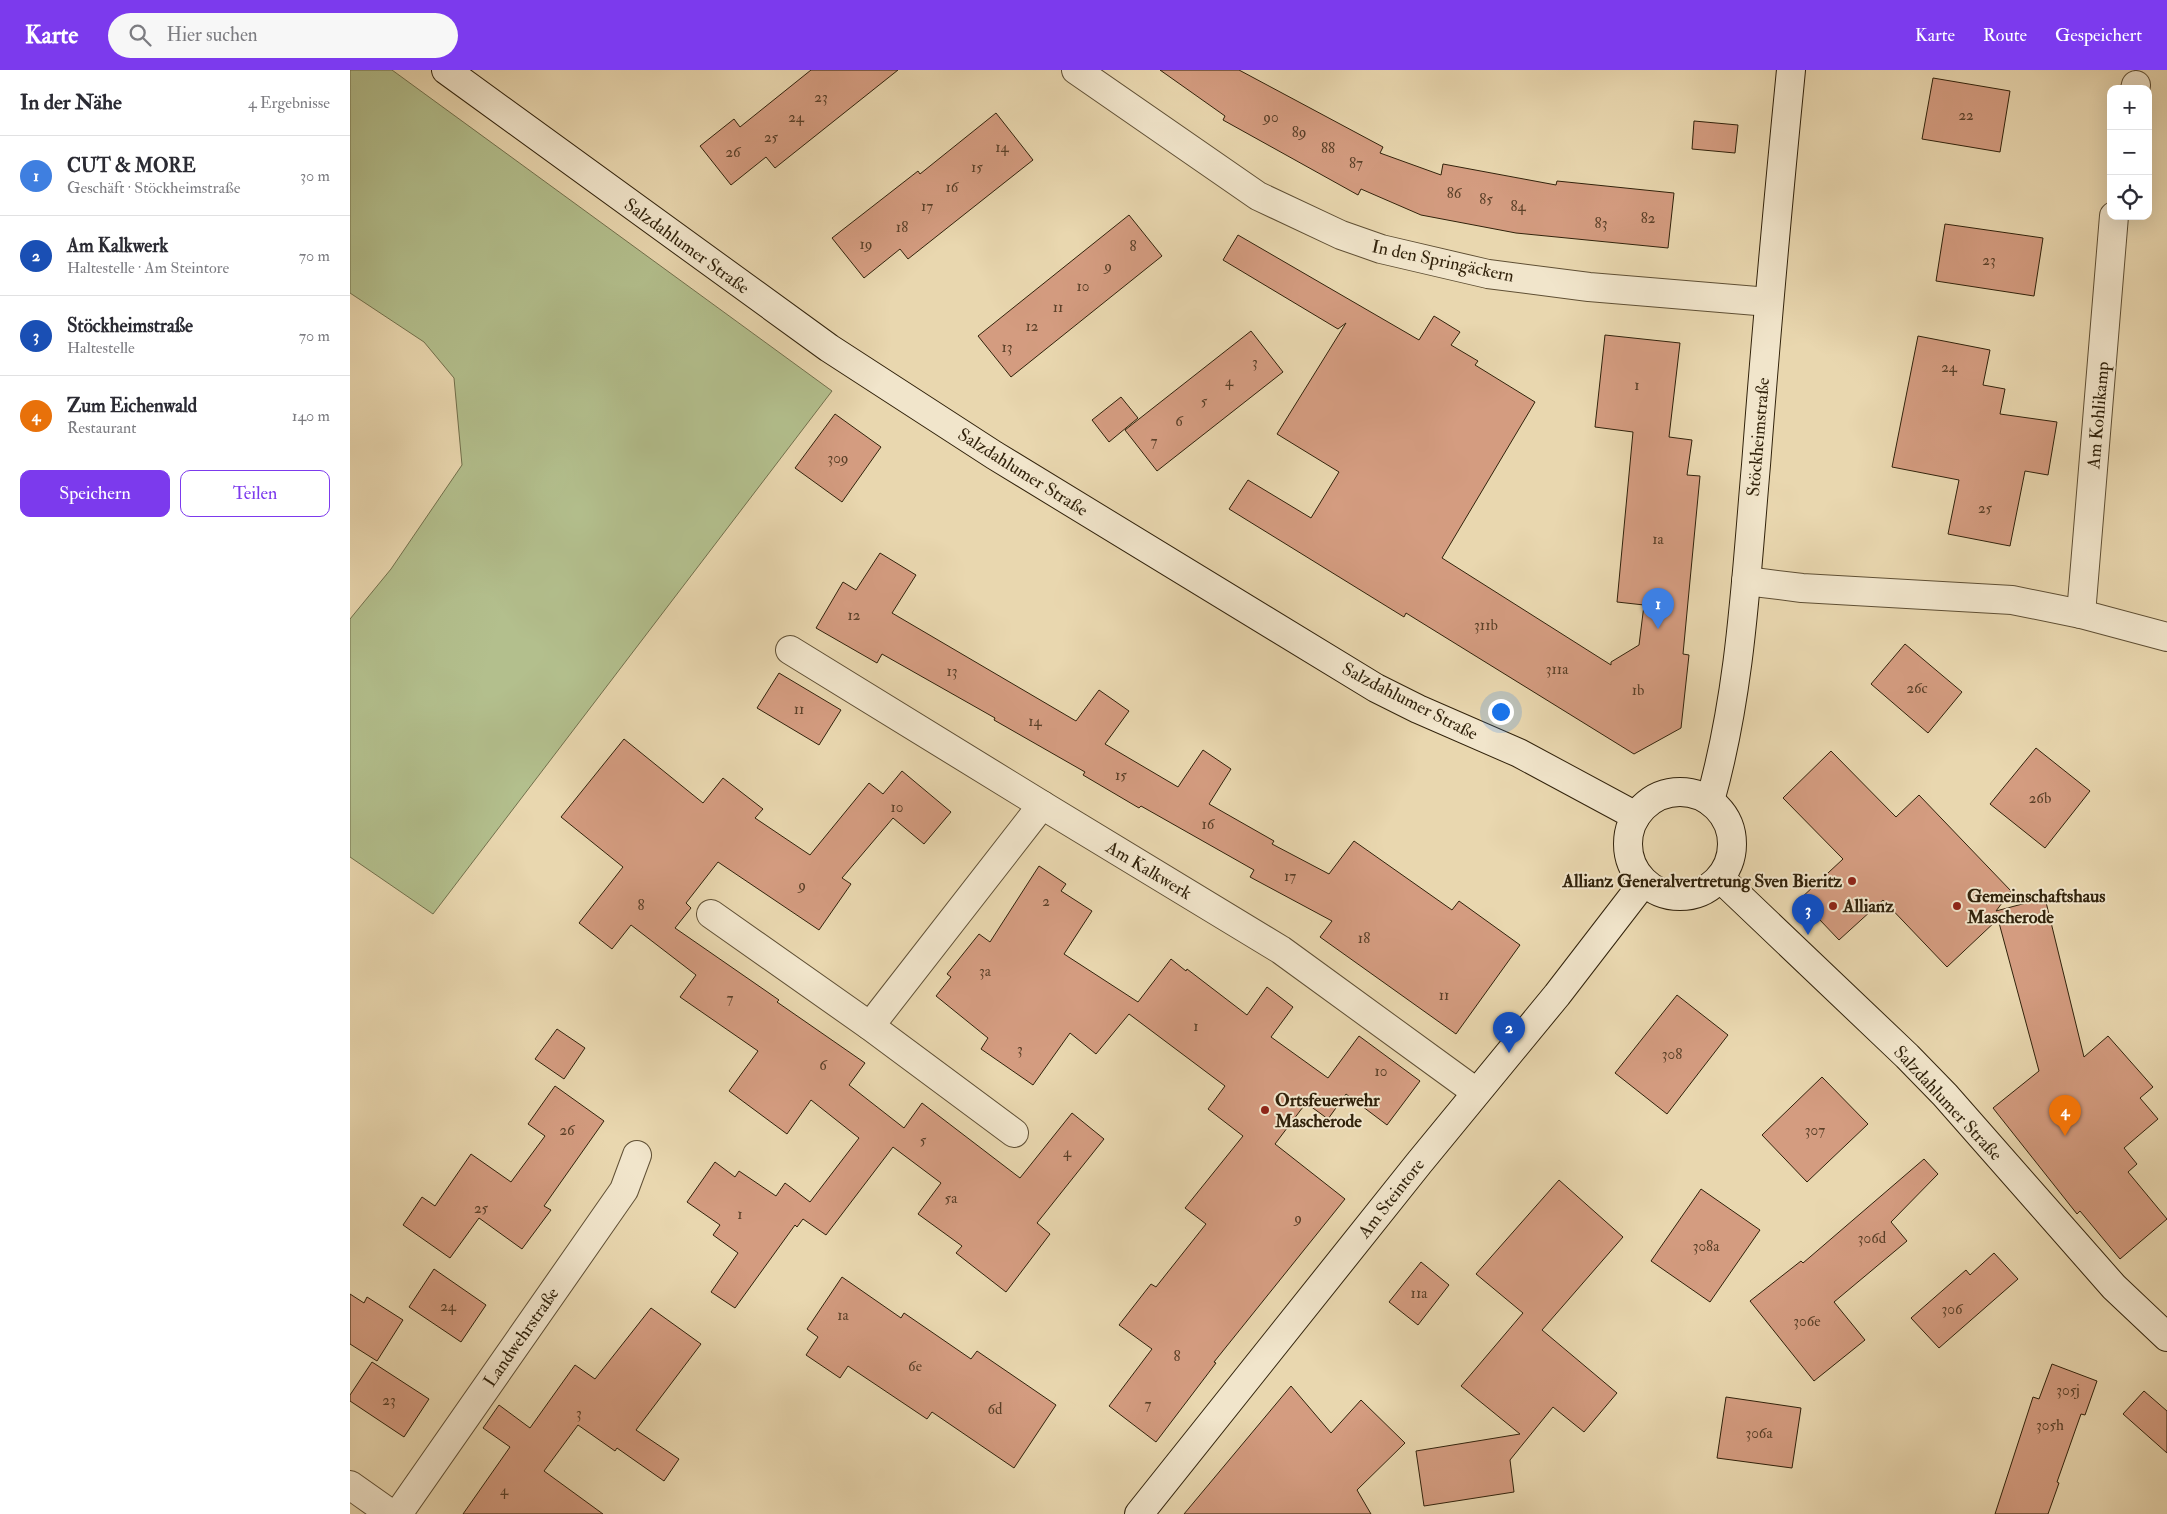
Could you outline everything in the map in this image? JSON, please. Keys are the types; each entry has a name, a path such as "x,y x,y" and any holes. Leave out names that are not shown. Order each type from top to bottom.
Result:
{"street":[{"name":"Salzdahlumer Straße","path":"446,70 829,348 987,451 1376,688 1418,709 1519,753 1636,816"},
{"name":"In den Springäckern","path":"1076,70 1258,196 1341,235 1381,250 1503,276 1589,287 1769,302"},
{"name":"Stöckheimstraße","path":"1710,801 1728,731 1746,582 1769,302 1791,70"},
{"name":"Am Kohlikamp","path":"2081,614 2114,220"},
{"path":"1746,582 1802,588 2012,600 2081,614 2167,637"},
{"name":"Am Kalkwerk","path":"790,650 1281,950 1476,1092"},
{"path":"1670,793 1694,793 1710,801 1722,813 1730,828 1732,846 1729,863 1720,878 1709,888 1683,896 1668,895 1655,891 1635,871 1629,858 1628,843 1630,829 1636,816 1647,804 1662,795 1670,793"},
{"path":"870,1026 1042,805"},
{"name":"Salzdahlumer Straße","path":"1720,878 1919,1069 2114,1286 2167,1337"},
{"name":"Am Steintore","path":"1139,1514 1476,1092 1557,995 1644,882"},
{"path":"711,914 870,1026 1014,1133"},
{"name":"Landwehrstraße","path":"398,1514 624,1190 638,1155"},
{"path":"350,1484 391,1514"}],"green space":[{"path":"350,70 392,70 832,391 433,914 350,857 350,619 391,569 462,465 454,378 424,342 350,293"}],"building":[{"path":"811,70 898,70 775,168 766,157 731,185 700,146 734,119 740,127"},
{"path":"1160,70 1239,70 1383,147 1380,153 1441,175 1443,164 1556,185 1557,181 1674,193 1668,248 1516,233 1421,215 1361,189 1358,195 1223,120 1225,116"},
{"path":"1933,78 2010,91 2000,152 1922,139"},
{"path":"996,113 1033,160 908,259 900,249 864,278 832,238 918,171 920,174"},
{"path":"1694,121 1738,125 1735,153 1692,149"},
{"path":"1129,215 1162,256 1011,377 978,336"},
{"path":"1945,224 2043,238 2034,296 1936,281"},
{"path":"1238,235 1419,340 1434,316 1460,332 1451,345 1478,361 1475,365 1535,402 1442,558 1611,665 1611,662 1639,645 1644,605 1617,602 1633,432 1595,427 1605,335 1680,343 1669,437 1692,440 1687,475 1700,476 1683,654 1689,655 1681,728 1634,754 1406,613 1404,617 1229,509 1248,480 1311,518 1339,472 1277,434 1346,323 1338,329 1223,260"},
{"path":"1251,331 1283,372 1157,471 1125,430"},
{"path":"1918,336 1990,350 1983,385 2005,389 2000,414 2057,422 2048,475 2025,471 2010,546 1948,534 1959,480 1892,467"},
{"path":"1121,397 1138,418 1109,442 1092,420"},
{"path":"835,414 881,447 842,502 795,468"},
{"path":"880,553 916,575 892,613 1076,721 1099,690 1129,711 1105,744 1178,787 1203,750 1231,769 1209,804 1274,841 1272,844 1329,874 1354,841 1452,910 1459,901 1520,945 1456,1034 1320,937 1332,921 1250,877 1254,870 1141,806 1139,808 1083,775 1085,772 994,720 995,718 882,654 877,663 816,628 843,582 856,590"},
{"path":"1905,644 1962,692 1928,733 1871,684"},
{"path":"779,673 841,710 819,745 757,708"},
{"path":"624,739 703,803 723,778 763,809 755,818 810,855 869,783 883,794 902,771 951,812 924,844 893,818 842,878 851,884 819,930 718,862 686,903 691,908 675,928 779,1000 777,1002 865,1063 849,1085 904,1128 922,1103 1020,1178 1072,1113 1104,1139 1037,1223 1050,1234 1006,1292 956,1253 962,1246 918,1214 941,1183 893,1147 826,1235 803,1219 797,1227 795,1225 735,1308 711,1292 738,1253 713,1235 720,1225 687,1202 715,1162 735,1177 739,1171 776,1196 785,1183 810,1202 859,1138 811,1100 787,1134 729,1091 758,1051 680,997 696,975 631,925 612,949 579,923 623,867 561,817"},
{"path":"2036,748 2090,791 2045,848 1990,804"},
{"path":"1831,751 1896,817 1919,795 2011,891 1996,911 2045,898 2084,1057 2108,1036 2153,1087 2140,1098 2158,1119 2124,1148 2137,1164 2128,1172 2167,1219 2120,1259 2080,1211 2077,1214 1993,1108 2039,1071 1998,919 1947,967 1883,900 1839,940 1800,899 1843,859 1783,798"},
{"path":"1039,866 1066,884 1061,891 1092,911 1064,954 1138,1002 1171,959 1247,1015 1267,987 1293,1007 1271,1037 1328,1078 1359,1036 1420,1081 1387,1125 1346,1094 1328,1119 1306,1103 1275,1144 1345,1199 1214,1362 1216,1363 1156,1442 1109,1406 1152,1349 1119,1325 1151,1284 1156,1287 1206,1224 1185,1208 1243,1136 1208,1109 1225,1086 1129,1014 1096,1054 1070,1033 1033,1085 981,1049 988,1038 936,996 951,977 947,974 979,934 990,942"},
{"path":"1677,995 1728,1035 1667,1114 1615,1073"},
{"path":"557,1029 585,1048 564,1079 535,1059"},
{"path":"1822,1077 1868,1124 1807,1182 1762,1135"},
{"path":"555,1086 604,1121 544,1206 551,1210 522,1249 479,1218 450,1258 403,1225 422,1197 435,1206 471,1154 511,1182 545,1136 528,1124"},
{"path":"1924,1159 1938,1174 1891,1222 1907,1241 1834,1302 1865,1340 1814,1381 1750,1301 1801,1261 1803,1263"},
{"path":"1559,1180 1623,1237 1542,1330 1617,1393 1584,1432 1553,1407 1510,1460 1514,1492 1424,1506 1416,1451 1520,1434 1461,1386 1523,1313 1476,1274"},
{"path":"1701,1189 1760,1230 1710,1302 1651,1261"},
{"path":"1994,1253 2018,1279 1939,1348 1911,1318 1966,1270 1970,1275"},
{"path":"1421,1262 1449,1285 1418,1325 1389,1302"},
{"path":"434,1269 486,1305 461,1342 409,1307"},
{"path":"842,1277 901,1318 904,1313 971,1359 977,1351 1056,1405 1014,1468 932,1412 927,1419 848,1366 840,1378 806,1355 818,1337 807,1329"},
{"path":"350,1294 364,1303 367,1297 403,1320 377,1361 350,1344"},
{"path":"651,1308 701,1344 636,1430 679,1459 664,1481 617,1448 615,1451 578,1425 544,1471 603,1514 463,1514 510,1447 483,1428 499,1405 530,1428 575,1365 595,1379"},
{"path":"372,1362 429,1399 404,1437 350,1401 350,1395"},
{"path":"2052,1364 2097,1381 2085,1415 2081,1414 2048,1514 1995,1514 2033,1397 2039,1399"},
{"path":"1291,1386 1331,1433 1361,1400 1405,1443 1357,1490 1371,1514 1184,1514"},
{"path":"2144,1391 2167,1411 2167,1453 2123,1414"},
{"path":"1726,1397 1801,1408 1792,1468 1717,1458"}],"place":[{"name":"CUT & MORE","path":"1658,629"},
{"name":"Allianz Generalvertretung Sven Bieritz","path":"1852,881"},
{"name":"Allianz","path":"1833,906"},
{"name":"Gemeinschaftshaus Mascherode","path":"1957,906"},
{"name":"Stöckheimstraße","path":"1808,935"},
{"name":"Am Kalkwerk","path":"1509,1053"},
{"name":"Ortsfeuerwehr Mascherode","path":"1265,1110"},
{"name":"Zum Eichenwald","path":"2065,1136"}]}
